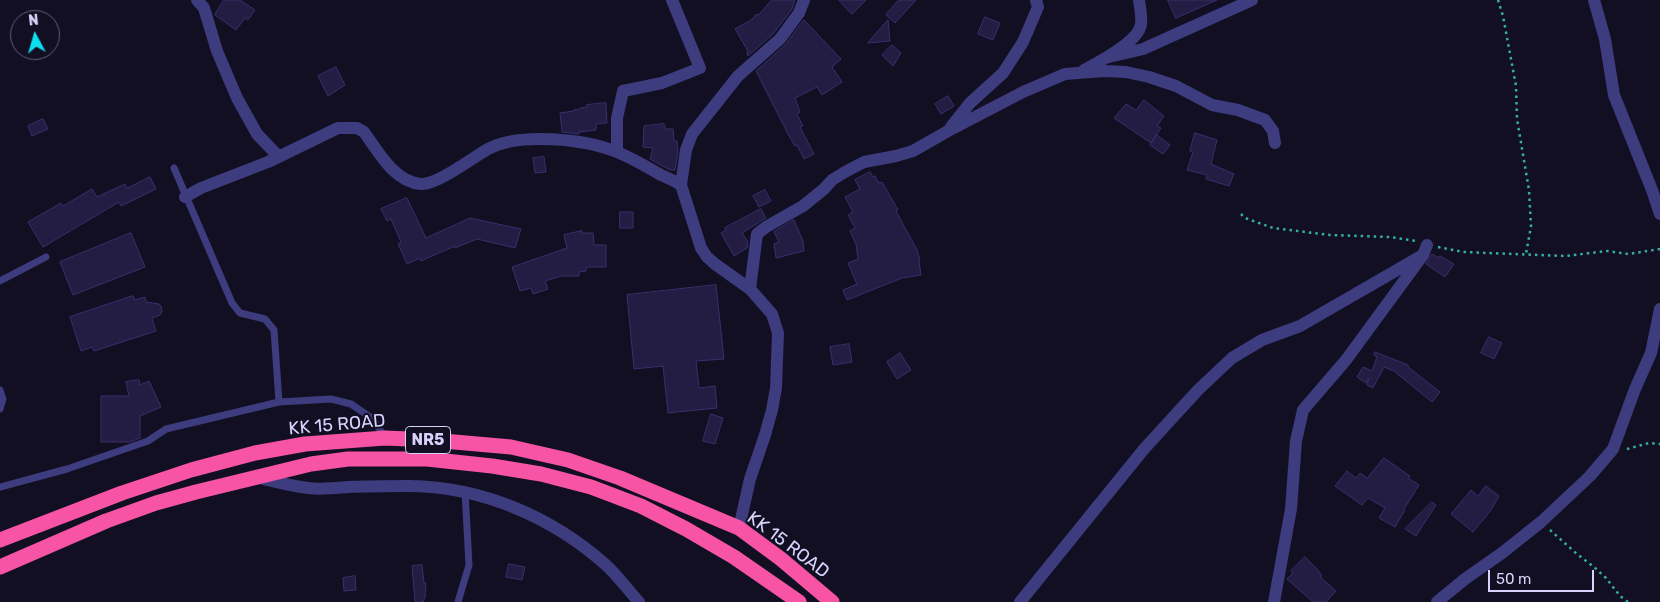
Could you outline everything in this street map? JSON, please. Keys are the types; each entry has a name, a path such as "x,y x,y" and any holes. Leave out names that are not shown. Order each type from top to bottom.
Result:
{"highway":[{"name":"KK 15 ROAD","path":"0,540 122,493 191,470 255,453 305,444 385,438 511,447 568,460 620,478 739,528 781,559 832,602"},
{"name":"KK 15 ROAD","path":"0,567 106,521 147,506 196,492 260,478 311,464 348,459 427,458 541,474 591,487 641,506 734,557 799,602"}],"street":[{"path":"197,0 204,8 217,51 236,98 258,134 279,156"},
{"path":"617,152 617,118 623,90 662,83 700,68 672,0"},
{"path":"739,528 750,479 772,410 776,388 778,334 772,314 750,289 715,264 701,248 681,185 686,150 692,134 738,76 780,39 799,13 804,0"},
{"path":"948,130 970,103 1003,73 1023,42 1038,6 1036,0"},
{"path":"1079,73 1109,57 1130,42 1141,26 1139,0"},
{"path":"1109,57 1143,49 1252,0"},
{"path":"1594,0 1605,39 1614,96 1660,214"},
{"path":"750,289 757,234 803,206 832,180 864,162 913,150 948,130 1065,74 1126,72 1149,77 1176,86 1212,105 1238,110 1264,120 1273,131 1275,143"},
{"path":"185,197 201,188 279,156 338,128 357,128 364,132 394,171 411,181 421,184 438,181 456,167 490,148 510,140 556,140 585,144 617,152 681,185"},
{"path":"1020,602 1144,449 1198,390 1232,358 1262,340 1300,326 1425,250"},
{"path":"1274,602 1291,509 1296,441 1303,410 1346,360 1425,250"},
{"path":"1437,602 1541,522 1590,476 1613,449 1635,389 1651,353 1660,309"},
{"path":"260,478 310,488 412,486 464,491 518,509 561,531 607,566 638,602"}],"lane":[{"path":"174,168 232,303 240,313 265,319 274,330 279,402"},
{"path":"0,281 46,257"},
{"path":"0,390 3,399 0,409"},
{"path":"0,487 67,470 148,442 166,429 279,402 331,399 351,404 373,419 385,438"},
{"path":"458,602 470,565 464,491"}],"path":[{"path":"1498,0 1503,16 1516,86 1517,120 1529,190 1531,226 1526,254"},
{"path":"1241,214 1245,218 1273,228 1330,235 1390,237 1414,240 1425,250 1565,256 1607,250 1628,254 1660,249"},
{"path":"1613,449 1622,450 1649,443 1660,444"},
{"path":"1541,522 1606,578 1620,596 1628,602"}],"building":[{"path":"224,0 240,0 255,10 248,20 245,18 236,30 215,15"},
{"path":"772,0 795,0 792,9 774,33 748,56 748,51 735,29 758,15"},
{"path":"839,0 866,0 852,14"},
{"path":"899,0 916,0 895,23 886,15"},
{"path":"1168,0 1217,0 1176,18"},
{"path":"985,17 1000,23 993,40 978,34"},
{"path":"804,20 841,59 832,67 842,82 822,95 817,87 795,98 800,112 797,114 803,126 800,127 814,154 804,159 797,145 795,146 788,134 756,71 785,45"},
{"path":"888,20 890,41 868,43"},
{"path":"892,45 901,53 893,66 882,55"},
{"path":"336,67 345,85 328,96 318,76"},
{"path":"948,96 954,106 941,114 935,104"},
{"path":"1144,100 1164,116 1157,126 1161,128 1151,143 1114,118 1126,104 1136,110"},
{"path":"606,103 607,123 596,124 596,130 579,132 579,134 562,132 560,113 574,111 587,107 587,105"},
{"path":"43,119 48,129 32,136 28,126"},
{"path":"664,124 666,129 673,129 674,141 677,141 678,152 675,170 670,170 650,159 653,148 643,147 644,126"},
{"path":"1195,133 1217,140 1211,164 1234,174 1229,186 1206,179 1207,175 1187,170 1193,152 1190,151"},
{"path":"1157,135 1170,145 1163,154 1150,145"},
{"path":"544,157 546,172 535,173 533,158"},
{"path":"870,172 879,183 882,182 898,210 896,211 917,250 921,275 902,278 847,300 843,290 857,284 848,263 858,259 856,244 850,231 855,228 848,215 853,212 845,197 860,189 855,180"},
{"path":"150,177 156,189 121,206 119,202 43,247 28,222 61,203 63,206 92,189 97,197 125,184 127,188"},
{"path":"765,190 771,201 759,207 753,196"},
{"path":"407,198 426,238 470,218 521,229 515,248 477,239 455,248 455,246 421,261 420,258 407,264 398,244 401,242 391,219 387,221 381,209"},
{"path":"761,209 766,218 742,233 748,242 747,248 734,256 721,233 726,230 725,228"},
{"path":"620,212 633,212 633,228 620,228"},
{"path":"794,220 803,241 804,251 776,258 774,244 779,242 774,232"},
{"path":"582,231 582,233 593,233 594,245 606,245 606,267 586,267 586,271 579,272 579,276 561,276 545,281 548,289 533,294 531,288 520,291 512,267 567,248 564,235"},
{"path":"131,233 145,267 73,295 60,262"},
{"path":"1432,254 1454,264 1445,277 1426,264"},
{"path":"716,285 724,359 696,361 699,388 715,386 717,408 668,413 663,366 634,369 627,295"},
{"path":"133,296 135,300 145,297 146,302 161,306 162,312 160,315 152,318 156,331 94,351 92,347 81,351 70,317"},
{"path":"1489,337 1502,343 1494,359 1481,353"},
{"path":"849,344 852,362 833,365 830,347"},
{"path":"1375,352 1408,365 1408,367 1440,392 1432,402 1394,371 1384,367 1373,388 1367,385 1369,378 1366,383 1357,377 1363,367 1372,371 1377,357 1374,355"},
{"path":"900,353 911,370 897,379 887,362"},
{"path":"139,380 140,385 149,381 161,407 140,416 140,438 130,442 101,442 101,396 129,396 126,382"},
{"path":"711,414 723,418 715,444 703,441"},
{"path":"1384,458 1410,476 1408,478 1419,485 1395,527 1379,518 1385,508 1368,498 1362,505 1335,486 1347,471 1356,478 1360,473 1367,478"},
{"path":"1486,486 1499,496 1491,510 1473,532 1451,514 1471,490 1478,496"},
{"path":"1432,502 1436,505 1416,536 1405,529"},
{"path":"1305,557 1318,570 1322,576 1320,577 1336,591 1326,602 1313,602 1287,579 1293,573 1291,571"},
{"path":"509,564 525,567 522,580 506,577"},
{"path":"422,565 424,583 426,583 425,598 423,602 415,602 412,566"},
{"path":"355,576 356,590 344,591 343,578"}]}
